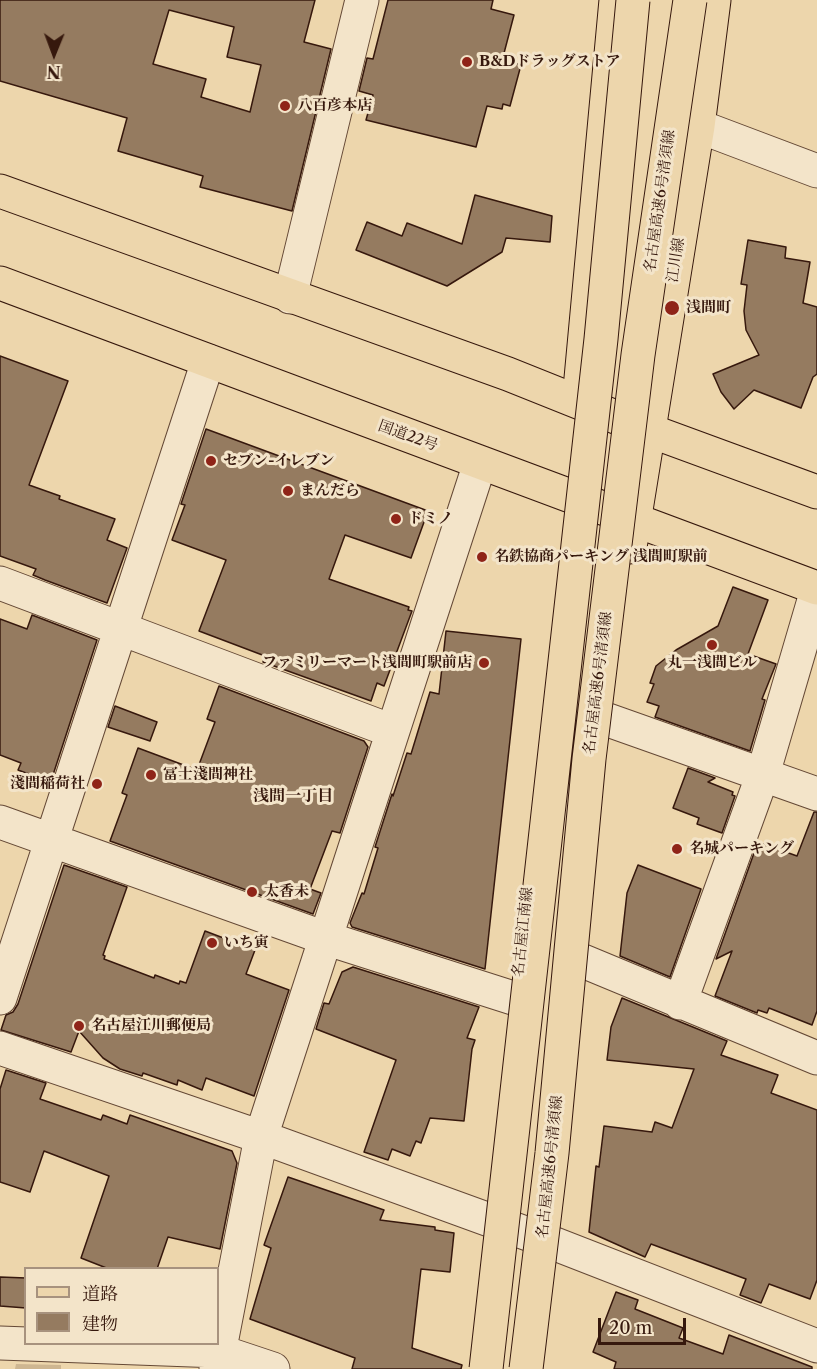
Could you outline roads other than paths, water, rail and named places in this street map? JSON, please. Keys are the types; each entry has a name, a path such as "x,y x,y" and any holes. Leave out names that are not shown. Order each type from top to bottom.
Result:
{"main road":[{"path":"572,495 578,402 616,0"},
{"path":"486,1369 601,339 633,0"},
{"path":"601,339 648,0"},
{"path":"638,355 678,0"},
{"name":"名古屋高速6号清須線","path":"526,1369 552,1153 589,759 638,355 690,0"},
{"name":"江川線","path":"634,520 698,126 714,0"},
{"path":"0,191 508,374 648,430 817,492"},
{"name":"国道22号","path":"0,283 480,463 572,495 817,589"},
{"name":"名古屋江南線","path":"476,1369 572,495"},
{"path":"537,1369 609,720 634,520"}],"street":[{"path":"290,297 362,0"},
{"path":"698,126 817,171"},
{"path":"0,998 208,361"},
{"path":"217,1360 261,1137 480,463"},
{"path":"0,583 393,731"},
{"path":"680,1003 763,774 817,589"},
{"path":"609,720 817,794"},
{"path":"0,822 325,938 516,999"},
{"path":"583,961 817,1058"},
{"path":"0,1048 261,1137 550,1242 817,1346"},
{"path":"0,1343 24,1345"},
{"path":"26,1345 217,1360 273,1369"}],"place":[{"name":"B&Dドラッグストア","path":"467,62"},
{"name":"八百彦本店","path":"285,106"},
{"name":"浅間町","path":"672,308"},
{"name":"セブン-イレブン","path":"211,461"},
{"name":"まんだら","path":"288,491"},
{"name":"ドミノ","path":"396,519"},
{"name":"名鉄協商パーキング 浅間町駅前","path":"482,557"},
{"name":"丸一浅間ビル","path":"712,645"},
{"name":"ファミリーマート浅間町駅前店","path":"484,663"},
{"name":"冨士淺間神社","path":"151,775"},
{"name":"淺間稲荷社","path":"97,784"},
{"name":"名城パーキング","path":"677,849"},
{"name":"太香未","path":"252,892"},
{"name":"いち寅","path":"212,943"},
{"name":"名古屋江川郵便局","path":"79,1026"}],"district":[{"name":"浅間一丁目","path":"293,796"}]}
